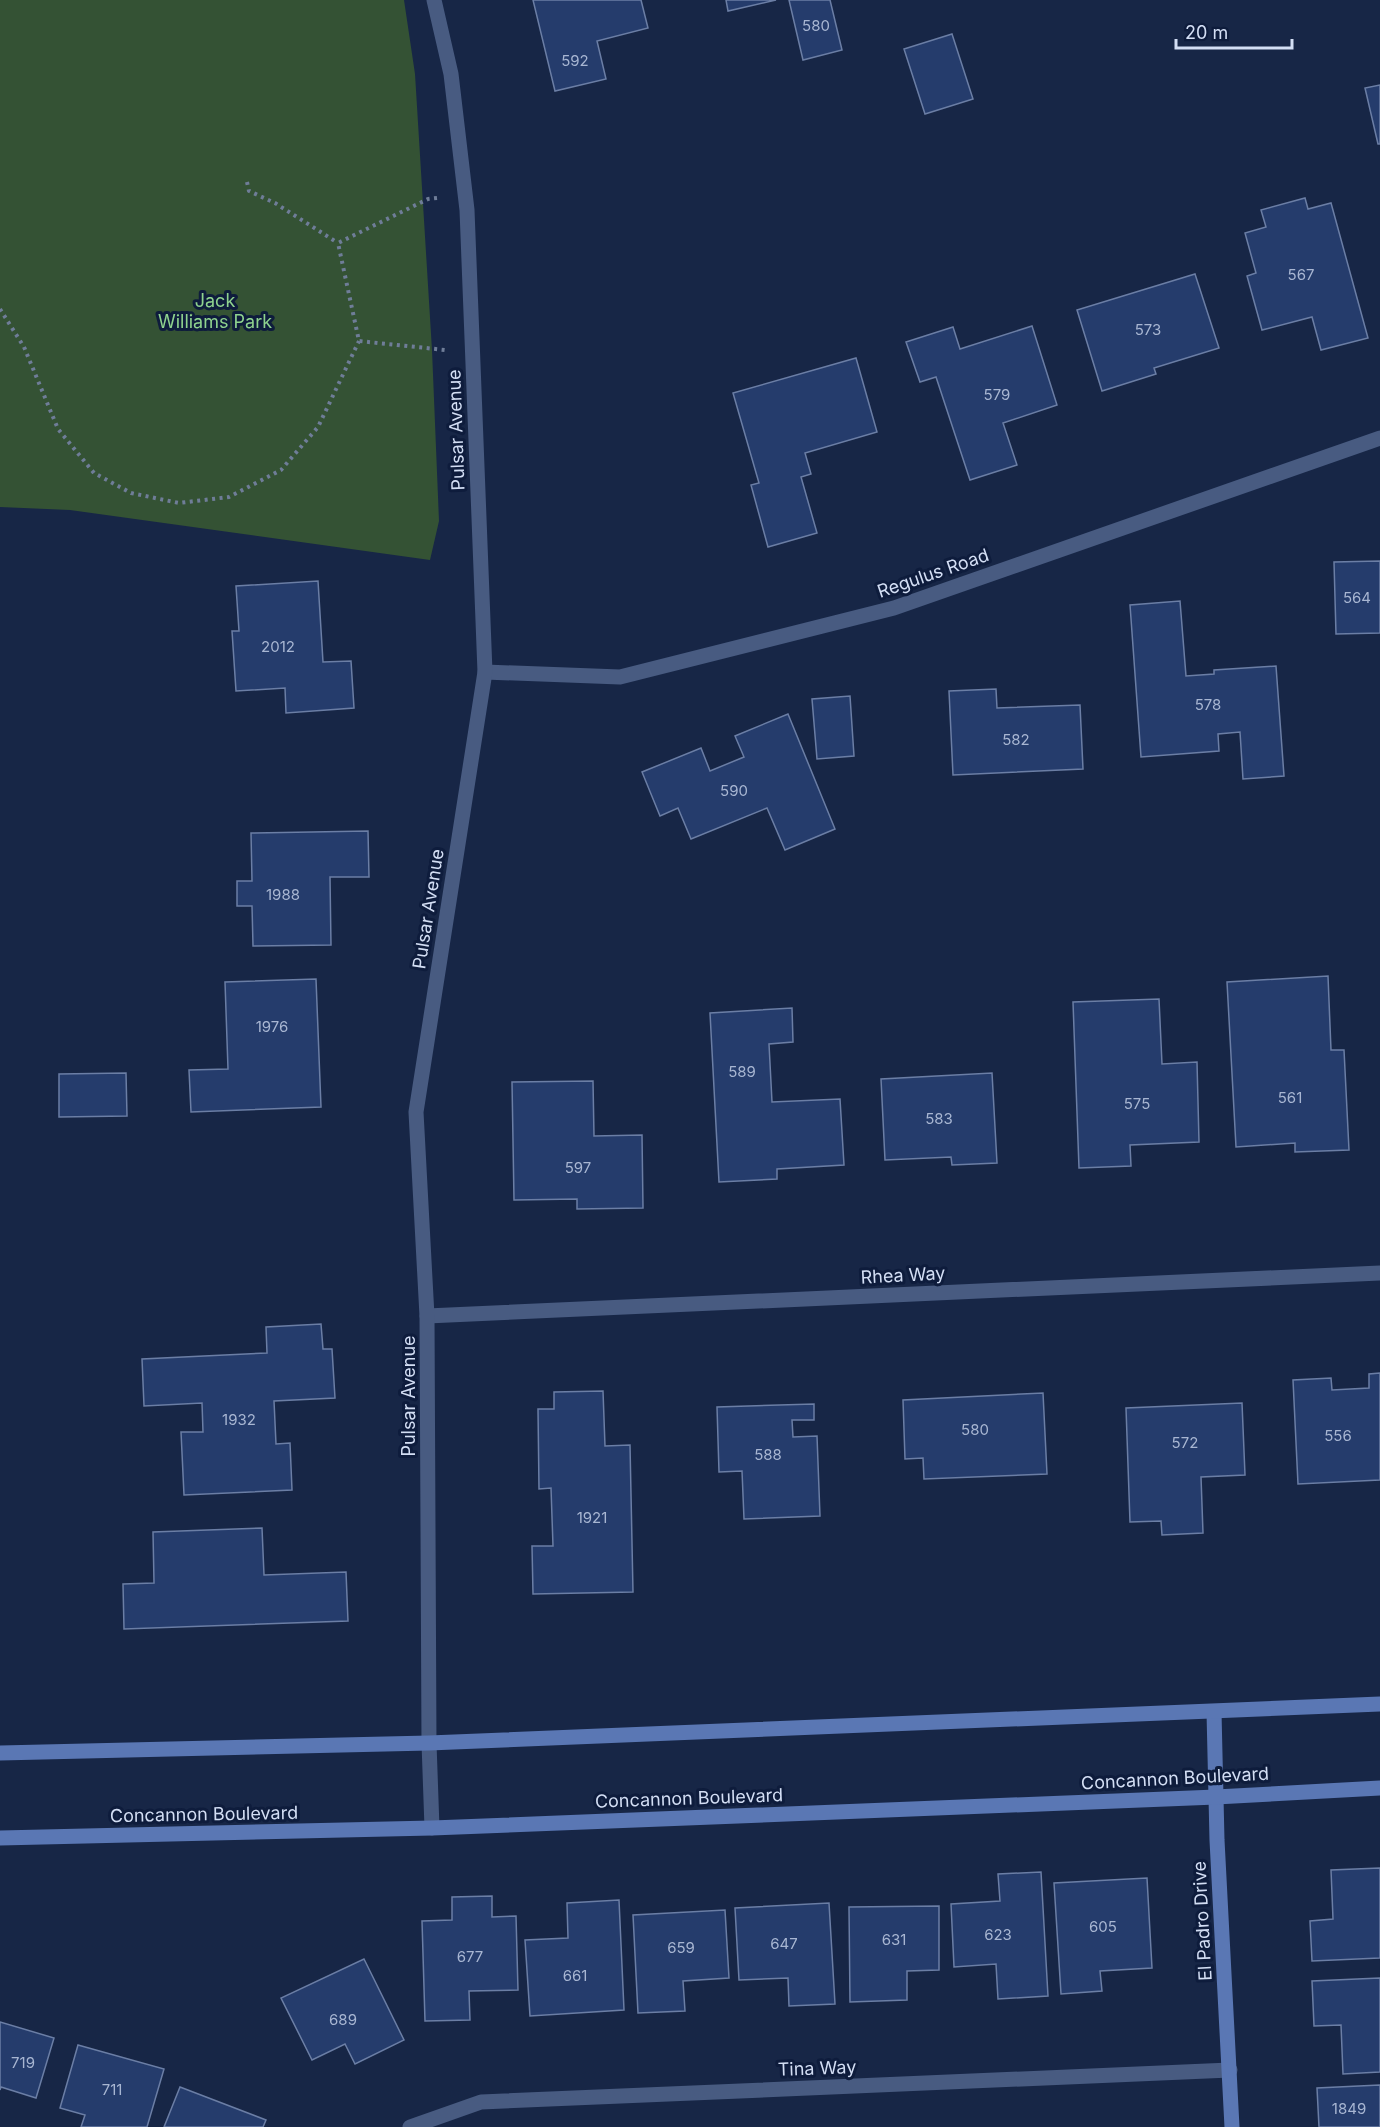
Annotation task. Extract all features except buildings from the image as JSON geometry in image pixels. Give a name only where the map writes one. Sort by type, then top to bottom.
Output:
[{"type":"main road","points":[[0,1753],[429,1743],[1380,1704]]},
{"type":"main road","name":"El Padro Drive","points":[[1214,1712],[1216,1840],[1232,2127]]},
{"type":"main road","name":"Concannon Boulevard","points":[[0,1838],[432,1828],[1216,1797],[1380,1788]]},
{"type":"street","name":"Pulsar Avenue","points":[[432,1828],[429,1743],[427,1316],[416,1112],[485,672],[467,210],[451,74],[434,0]]},
{"type":"street","name":"Regulus Road","points":[[485,672],[620,676],[894,608],[1380,438]]},
{"type":"street","name":"Rhea Way","points":[[427,1316],[1380,1273]]},
{"type":"street","name":"Tina Way","points":[[410,2127],[481,2102],[1230,2070]]},
{"type":"path","points":[[0,309],[24,347],[58,429],[94,473],[131,493],[179,503],[229,496],[281,470],[318,427],[359,341],[338,243],[275,203],[249,191],[247,182]]},
{"type":"path","points":[[338,243],[428,199]]},
{"type":"path","points":[[359,341],[437,350]]},
{"type":"green space","name":"Jack Williams Park","points":[[0,0],[404,0],[415,74],[432,350],[439,521],[430,560],[70,510],[0,507]]}]
